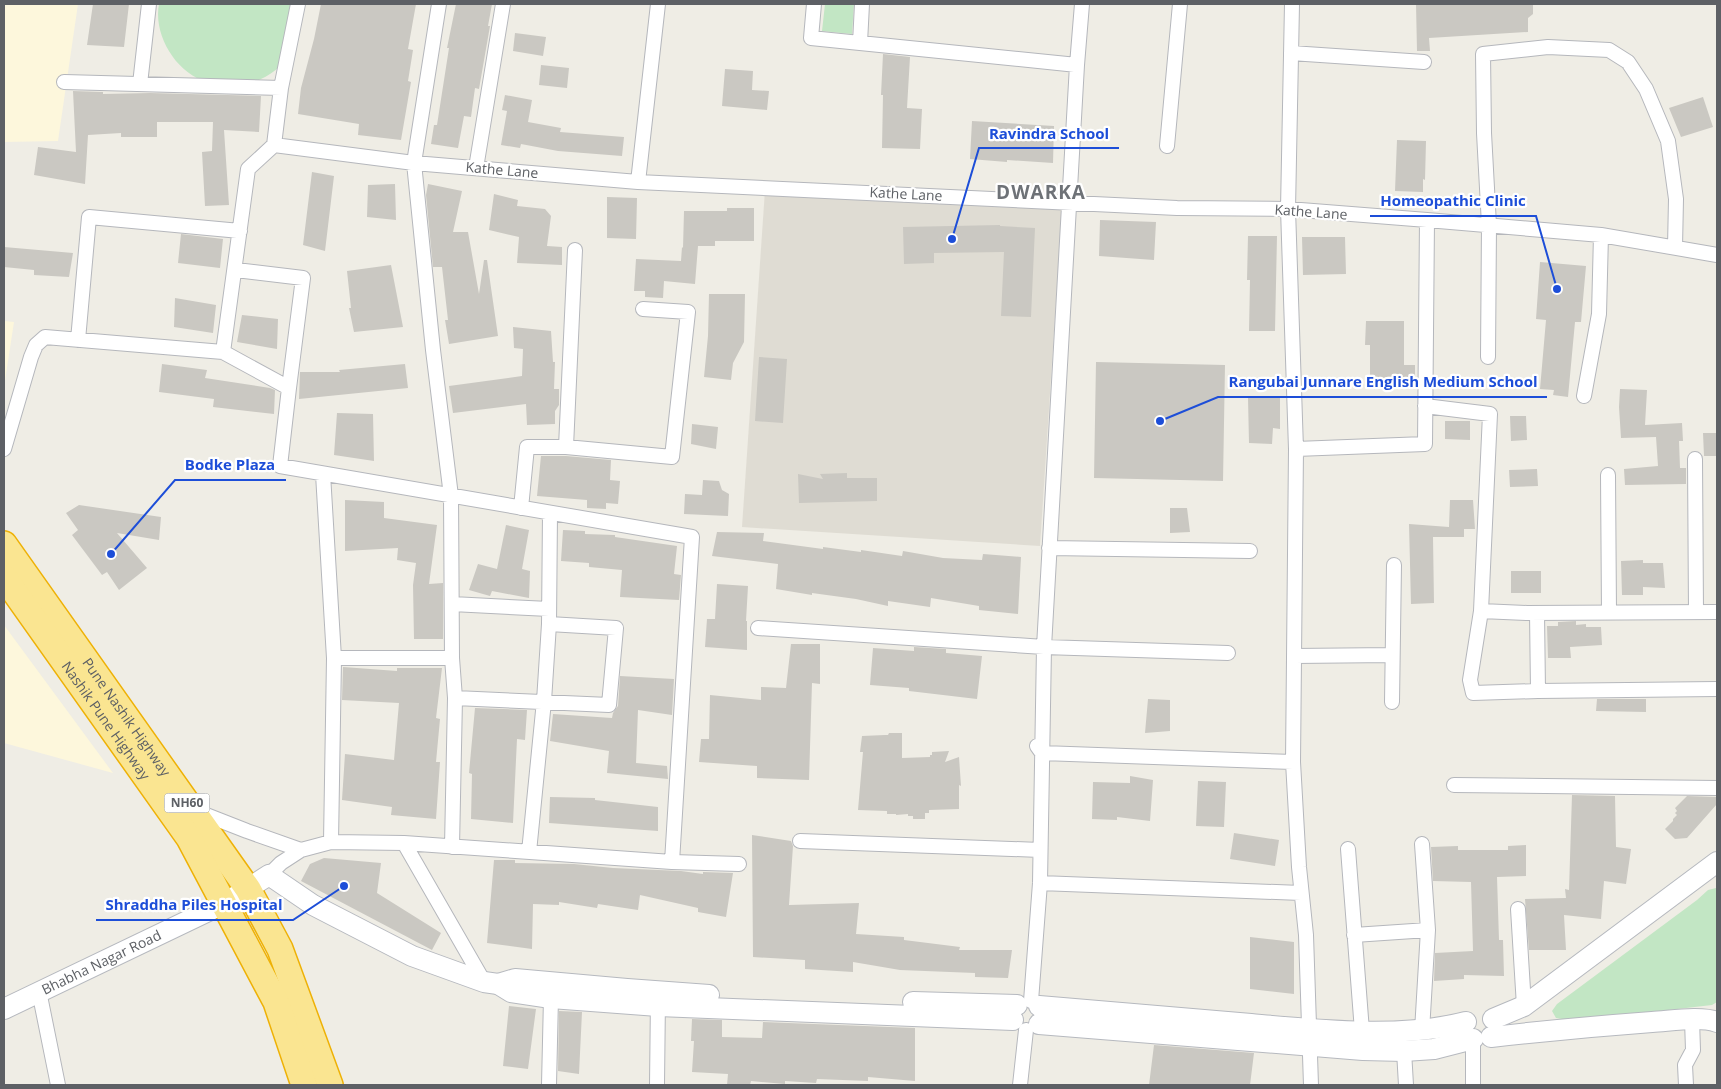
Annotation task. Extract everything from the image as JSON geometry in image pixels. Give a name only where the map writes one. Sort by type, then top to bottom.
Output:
[{"type":"highway","name":"Pune Nashik Highway","points":[[4,544],[248,889],[280,949],[330,1085]]},
{"type":"highway","name":"Nashik Pune Highway","points":[[4,577],[190,838],[276,1002],[304,1085]]},
{"type":"street","points":[[140,84],[149,4]]},
{"type":"street","points":[[223,352],[236,270],[248,168],[274,145],[282,88],[298,4]]},
{"type":"street","points":[[439,4],[414,163],[433,350],[451,496],[452,658],[455,698],[452,846]]},
{"type":"street","points":[[476,168],[503,4]]},
{"type":"street","points":[[638,182],[658,4]]},
{"type":"street","points":[[814,4],[811,38],[1077,65]]},
{"type":"street","points":[[860,43],[862,4]]},
{"type":"street","points":[[1020,1085],[1040,883],[1040,750],[1044,647],[1082,4]]},
{"type":"street","points":[[1168,146],[1180,4]]},
{"type":"street","points":[[1292,4],[1288,210],[1296,449],[1293,762],[1298,867],[1306,935],[1311,1085]]},
{"type":"street","points":[[1488,357],[1488,225],[1484,134],[1484,54],[1548,47],[1609,50],[1628,62],[1646,89],[1668,142],[1676,199],[1675,247]]},
{"type":"street","points":[[1291,53],[1424,62]]},
{"type":"street","points":[[64,82],[282,88]]},
{"type":"street","name":"Kathe Lane","points":[[274,145],[414,163],[638,182],[1178,208],[1288,210],[1426,220],[1601,235],[1717,255]]},
{"type":"street","points":[[78,340],[89,217],[240,232]]},
{"type":"street","points":[[1296,449],[1425,444],[1426,220]]},
{"type":"street","points":[[1584,396],[1599,314],[1601,235]]},
{"type":"street","points":[[566,448],[575,250]]},
{"type":"street","points":[[236,270],[303,278],[280,466],[692,537],[672,862]]},
{"type":"street","points":[[521,508],[528,447],[566,448],[672,457],[688,312],[643,309]]},
{"type":"street","points":[[4,449],[31,357],[36,344],[45,337],[223,352],[289,388]]},
{"type":"street","points":[[1425,406],[1490,414],[1482,611],[1470,680],[1473,693],[1717,689]]},
{"type":"street","points":[[1695,459],[1696,612]]},
{"type":"street","points":[[323,474],[334,658],[330,842]]},
{"type":"street","points":[[1608,475],[1609,612]]},
{"type":"street","points":[[529,852],[544,701],[549,624],[550,512]]},
{"type":"street","points":[[1050,548],[1250,551]]},
{"type":"street","points":[[1392,702],[1394,565]]},
{"type":"street","points":[[452,604],[549,608]]},
{"type":"street","points":[[1482,611],[1537,613],[1717,612]]},
{"type":"street","points":[[1537,613],[1538,691]]},
{"type":"street","points":[[455,698],[544,701],[609,706],[616,628],[549,624]]},
{"type":"street","points":[[758,628],[1044,647],[1228,653]]},
{"type":"street","points":[[1294,656],[1392,655]]},
{"type":"street","points":[[334,658],[452,658]]},
{"type":"street","points":[[1040,750],[1293,762]]},
{"type":"street","points":[[1454,785],[1717,788]]},
{"type":"street","points":[[191,809],[301,850]]},
{"type":"street","points":[[800,841],[1040,850]]},
{"type":"street","points":[[739,864],[672,862],[404,843],[330,842],[301,850],[269,875],[314,905],[412,956],[491,983],[511,992],[551,998],[658,999],[1027,1014],[1309,1038],[1404,1051],[1434,1049],[1481,1029],[1524,1006],[1717,862]]},
{"type":"street","points":[[404,843],[491,983]]},
{"type":"street","points":[[1422,844],[1428,930],[1422,1031]]},
{"type":"street","points":[[1348,849],[1362,1031]]},
{"type":"street","name":"Bhabha Nagar Road","points":[[4,1009],[225,903],[269,875]]},
{"type":"street","points":[[1040,883],[1301,893]]},
{"type":"street","points":[[1518,909],[1524,1006]]},
{"type":"street","points":[[1354,935],[1428,930]]},
{"type":"street","points":[[491,983],[515,978],[658,999]]},
{"type":"street","points":[[40,992],[58,1085]]},
{"type":"street","points":[[550,1085],[551,998]]},
{"type":"street","points":[[657,1085],[658,999]]},
{"type":"street","points":[[1309,1038],[1362,1031],[1596,1026],[1710,1019],[1717,1022]]},
{"type":"street","points":[[1686,1085],[1685,1065],[1693,1050],[1692,1020]]},
{"type":"street","points":[[1473,1085],[1481,1029]]},
{"type":"street","points":[[1404,1051],[1406,1085]]},
{"type":"shaded area","points":[[4,4],[78,4],[58,141],[4,142]]},
{"type":"shaded area","points":[[765,190],[1062,209],[1040,546],[742,527]]},
{"type":"shaded area","points":[[4,321],[14,322],[4,387]]},
{"type":"shaded area","points":[[4,625],[113,773],[4,743]]},
{"type":"green space","points":[[159,4],[303,4],[303,16],[301,28],[292,51],[276,70],[253,82],[213,83],[196,77],[186,70],[169,51],[163,40],[160,28]]},
{"type":"green space","points":[[825,4],[854,4],[852,34],[822,31]]},
{"type":"green space","points":[[1717,888],[1717,1002],[1712,1005],[1573,1021],[1556,1018],[1552,1011],[1557,1004],[1708,890]]},
{"type":"building","points":[[93,4],[129,4],[124,47],[87,45]]},
{"type":"building","points":[[321,4],[416,4],[408,49],[413,50],[408,81],[411,82],[401,140],[358,135],[359,124],[298,114],[301,88]]},
{"type":"building","points":[[456,4],[492,4],[479,89],[475,88],[471,117],[464,116],[458,148],[431,144],[434,125],[437,125],[449,48],[447,48]]},
{"type":"building","points":[[1416,4],[1533,4],[1533,14],[1528,18],[1528,32],[1429,38],[1430,51],[1417,51]]},
{"type":"building","points":[[515,33],[546,37],[543,56],[513,51]]},
{"type":"building","points":[[883,54],[910,57],[907,108],[922,109],[920,149],[882,148],[883,95],[881,95]]},
{"type":"building","points":[[541,65],[569,68],[567,88],[539,85]]},
{"type":"building","points":[[725,69],[753,71],[752,90],[769,91],[767,110],[722,106]]},
{"type":"building","points":[[73,91],[103,92],[103,94],[150,93],[261,96],[259,132],[224,130],[229,205],[205,206],[202,152],[212,151],[213,122],[157,122],[157,137],[121,137],[121,133],[88,135],[85,184],[34,175],[38,147],[76,152]]},
{"type":"building","points":[[505,95],[532,100],[528,122],[561,128],[560,132],[624,137],[622,156],[558,151],[521,144],[520,148],[501,145],[507,111],[502,110]]},
{"type":"building","points":[[1703,97],[1713,127],[1681,137],[1669,108]]},
{"type":"building","points":[[972,121],[1054,126],[1053,163],[970,159]]},
{"type":"building","points":[[1397,140],[1426,141],[1423,192],[1395,191]]},
{"type":"building","points":[[312,172],[334,176],[325,251],[303,245]]},
{"type":"building","points":[[395,184],[396,220],[367,217],[368,185]]},
{"type":"building","points":[[428,184],[462,191],[453,232],[468,232],[479,294],[484,260],[487,260],[498,336],[449,344],[445,320],[448,320],[442,267],[433,267],[426,195]]},
{"type":"building","points":[[494,194],[518,200],[517,206],[545,209],[551,216],[547,246],[562,247],[562,265],[517,263],[519,237],[489,230]]},
{"type":"building","points":[[607,197],[637,198],[636,239],[607,238]]},
{"type":"building","points":[[727,208],[754,208],[754,241],[715,241],[715,246],[698,246],[695,284],[664,281],[663,298],[645,297],[645,291],[634,291],[636,259],[681,261],[684,211],[727,211]]},
{"type":"building","points":[[1100,220],[1156,222],[1154,260],[1099,256]]},
{"type":"building","points":[[1000,225],[1035,228],[1031,317],[1001,316],[1004,252],[934,253],[934,263],[904,264],[903,227]]},
{"type":"building","points":[[181,234],[223,239],[220,268],[178,263]]},
{"type":"building","points":[[1248,236],[1277,236],[1275,331],[1249,331],[1250,280],[1247,280]]},
{"type":"building","points":[[1302,237],[1345,237],[1346,274],[1303,275]]},
{"type":"building","points":[[4,247],[73,253],[69,277],[34,275],[34,270],[4,267]]},
{"type":"building","points":[[1540,262],[1586,266],[1581,322],[1575,322],[1568,397],[1553,395],[1554,390],[1540,389],[1546,320],[1536,319]]},
{"type":"building","points":[[391,265],[403,327],[354,332],[349,308],[351,308],[347,271]]},
{"type":"building","points":[[709,294],[745,294],[744,342],[733,363],[731,380],[704,377],[708,336]]},
{"type":"building","points":[[175,298],[216,305],[213,333],[174,327]]},
{"type":"building","points":[[242,315],[278,319],[277,349],[237,342]]},
{"type":"building","points":[[1366,321],[1404,321],[1404,365],[1415,365],[1415,382],[1370,382],[1370,345],[1365,345]]},
{"type":"building","points":[[513,327],[551,331],[553,362],[555,362],[554,389],[559,389],[559,405],[555,411],[555,424],[527,425],[526,404],[453,413],[449,386],[522,376],[523,349],[514,348]]},
{"type":"building","points":[[759,357],[787,359],[783,423],[755,421]]},
{"type":"building","points":[[1096,362],[1225,365],[1223,481],[1094,478]]},
{"type":"building","points":[[162,364],[207,370],[205,378],[275,390],[274,414],[213,407],[214,399],[159,392]]},
{"type":"building","points":[[405,364],[408,388],[299,399],[300,372],[340,372],[339,370]]},
{"type":"building","points":[[1620,389],[1647,390],[1645,425],[1682,423],[1683,441],[1679,441],[1680,468],[1686,468],[1686,484],[1625,485],[1624,469],[1658,466],[1656,437],[1621,438]]},
{"type":"building","points":[[1248,398],[1280,398],[1280,429],[1273,428],[1272,444],[1249,443]]},
{"type":"building","points":[[337,413],[373,414],[374,461],[334,455]]},
{"type":"building","points":[[1510,416],[1526,416],[1527,440],[1511,441]]},
{"type":"building","points":[[1445,421],[1470,421],[1470,440],[1445,439]]},
{"type":"building","points":[[692,424],[718,427],[716,449],[691,444]]},
{"type":"building","points":[[1703,433],[1717,433],[1717,456],[1704,456]]},
{"type":"building","points":[[541,456],[611,460],[610,480],[620,481],[618,504],[606,503],[606,509],[587,508],[587,500],[537,496]]},
{"type":"building","points":[[1537,469],[1538,486],[1510,487],[1509,470]]},
{"type":"building","points":[[847,473],[847,478],[877,478],[877,501],[799,503],[798,474],[823,479],[820,474]]},
{"type":"building","points":[[703,480],[719,481],[722,490],[729,494],[728,516],[684,514],[685,494],[702,495]]},
{"type":"building","points":[[345,500],[384,502],[384,518],[437,525],[429,584],[443,583],[443,639],[414,639],[413,585],[416,563],[397,560],[398,548],[345,551]]},
{"type":"building","points":[[1450,500],[1473,500],[1475,529],[1464,529],[1464,537],[1433,537],[1434,603],[1411,604],[1409,524],[1449,527]]},
{"type":"building","points":[[79,505],[161,517],[159,540],[117,533],[147,568],[119,590],[107,572],[102,575],[72,535],[78,530],[66,513]]},
{"type":"building","points":[[1170,508],[1187,508],[1190,532],[1170,533]]},
{"type":"building","points":[[506,525],[529,530],[522,569],[530,571],[529,598],[492,591],[490,596],[469,590],[478,564],[497,569]]},
{"type":"building","points":[[563,530],[585,531],[585,534],[615,535],[615,537],[677,546],[674,574],[681,575],[679,600],[620,597],[622,570],[589,567],[589,563],[561,561]]},
{"type":"building","points":[[717,532],[764,533],[763,541],[823,549],[823,547],[861,552],[861,550],[902,556],[903,551],[943,558],[982,560],[983,554],[1021,557],[1018,614],[979,610],[979,606],[931,598],[930,607],[888,601],[888,606],[856,599],[776,589],[778,564],[712,556]]},
{"type":"building","points":[[1643,560],[1643,563],[1663,563],[1665,588],[1643,587],[1643,595],[1622,595],[1621,561]]},
{"type":"building","points":[[1511,571],[1541,571],[1541,593],[1511,593]]},
{"type":"building","points":[[717,584],[748,586],[747,650],[705,647],[707,619],[715,619]]},
{"type":"building","points":[[1576,621],[1576,625],[1586,624],[1586,627],[1601,627],[1602,645],[1570,647],[1571,658],[1548,658],[1547,626],[1558,626],[1558,622]]},
{"type":"building","points":[[791,644],[820,644],[820,684],[812,683],[809,780],[757,778],[757,766],[699,762],[701,739],[709,739],[710,695],[761,700],[761,687],[786,688]]},
{"type":"building","points":[[914,647],[946,649],[946,653],[982,656],[977,699],[909,691],[909,688],[870,685],[873,648],[914,651]]},
{"type":"building","points":[[343,667],[397,671],[397,668],[442,668],[436,718],[440,719],[436,762],[440,762],[436,819],[391,815],[392,807],[342,800],[345,754],[394,760],[399,703],[342,700]]},
{"type":"building","points":[[620,676],[674,679],[672,715],[638,710],[636,763],[667,766],[668,779],[607,773],[609,751],[550,741],[553,714],[612,718],[618,706]]},
{"type":"building","points":[[1148,699],[1170,700],[1170,731],[1145,733]]},
{"type":"building","points":[[1597,699],[1646,699],[1646,712],[1596,711]]},
{"type":"building","points":[[475,708],[527,710],[525,740],[517,739],[513,823],[471,819],[472,774],[469,773]]},
{"type":"building","points":[[889,733],[902,733],[902,758],[930,757],[932,752],[949,751],[945,762],[959,757],[961,786],[959,785],[959,809],[929,810],[929,813],[925,813],[925,819],[913,819],[913,816],[908,816],[908,814],[887,814],[887,811],[858,810],[863,752],[860,752],[862,736],[888,735]]},
{"type":"building","points":[[1130,776],[1153,780],[1150,821],[1117,817],[1117,820],[1092,819],[1093,782],[1130,783]]},
{"type":"building","points":[[1198,781],[1226,782],[1224,827],[1196,826]]},
{"type":"building","points":[[1572,795],[1615,796],[1616,847],[1631,849],[1626,884],[1604,881],[1601,919],[1564,915],[1566,950],[1529,950],[1525,899],[1566,898],[1565,889],[1569,890]]},
{"type":"building","points":[[1687,796],[1717,797],[1717,804],[1687,838],[1675,839],[1665,829],[1677,815],[1675,808]]},
{"type":"building","points":[[550,797],[595,798],[595,800],[658,807],[658,831],[549,823]]},
{"type":"building","points":[[1234,833],[1279,840],[1275,866],[1230,859]]},
{"type":"building","points":[[752,835],[791,841],[793,846],[789,905],[859,903],[856,934],[904,937],[904,940],[960,947],[959,950],[1012,950],[1008,978],[975,977],[975,973],[900,970],[853,962],[853,972],[805,969],[805,960],[753,957]]},
{"type":"building","points":[[1526,845],[1526,876],[1497,877],[1499,940],[1503,940],[1504,976],[1464,975],[1464,979],[1434,981],[1435,953],[1473,951],[1471,882],[1433,881],[1431,847],[1458,846],[1458,850],[1508,850],[1508,846]]},
{"type":"building","points":[[324,858],[381,863],[377,893],[441,933],[432,950],[301,881],[310,864]]},
{"type":"building","points":[[494,860],[515,860],[515,863],[574,864],[703,874],[703,872],[733,873],[726,917],[698,912],[698,908],[640,895],[638,910],[598,904],[597,908],[559,902],[559,905],[533,904],[532,949],[487,943]]},
{"type":"building","points":[[1250,937],[1294,942],[1294,994],[1250,989]]},
{"type":"building","points":[[509,1006],[536,1009],[528,1069],[503,1066]]},
{"type":"building","points":[[559,1011],[582,1012],[579,1074],[558,1071]]},
{"type":"building","points":[[692,1019],[722,1020],[722,1037],[762,1038],[763,1022],[915,1028],[915,1081],[868,1077],[868,1081],[817,1079],[816,1083],[785,1081],[785,1084],[751,1081],[750,1085],[727,1085],[728,1074],[692,1072],[694,1041],[691,1041]]},
{"type":"building","points":[[1154,1045],[1254,1053],[1250,1085],[1149,1085]]},
{"type":"place","name":"Ravindra School","points":[[952,239]]},
{"type":"place","name":"Homeopathic Clinic","points":[[1557,289]]},
{"type":"place","name":"Rangubai Junnare English Medium School","points":[[1160,421]]},
{"type":"place","name":"Bodke Plaza","points":[[111,554]]},
{"type":"place","name":"Shraddha Piles Hospital","points":[[344,886]]},
{"type":"district","name":"DWARKA","points":[[1041,192]]}]
